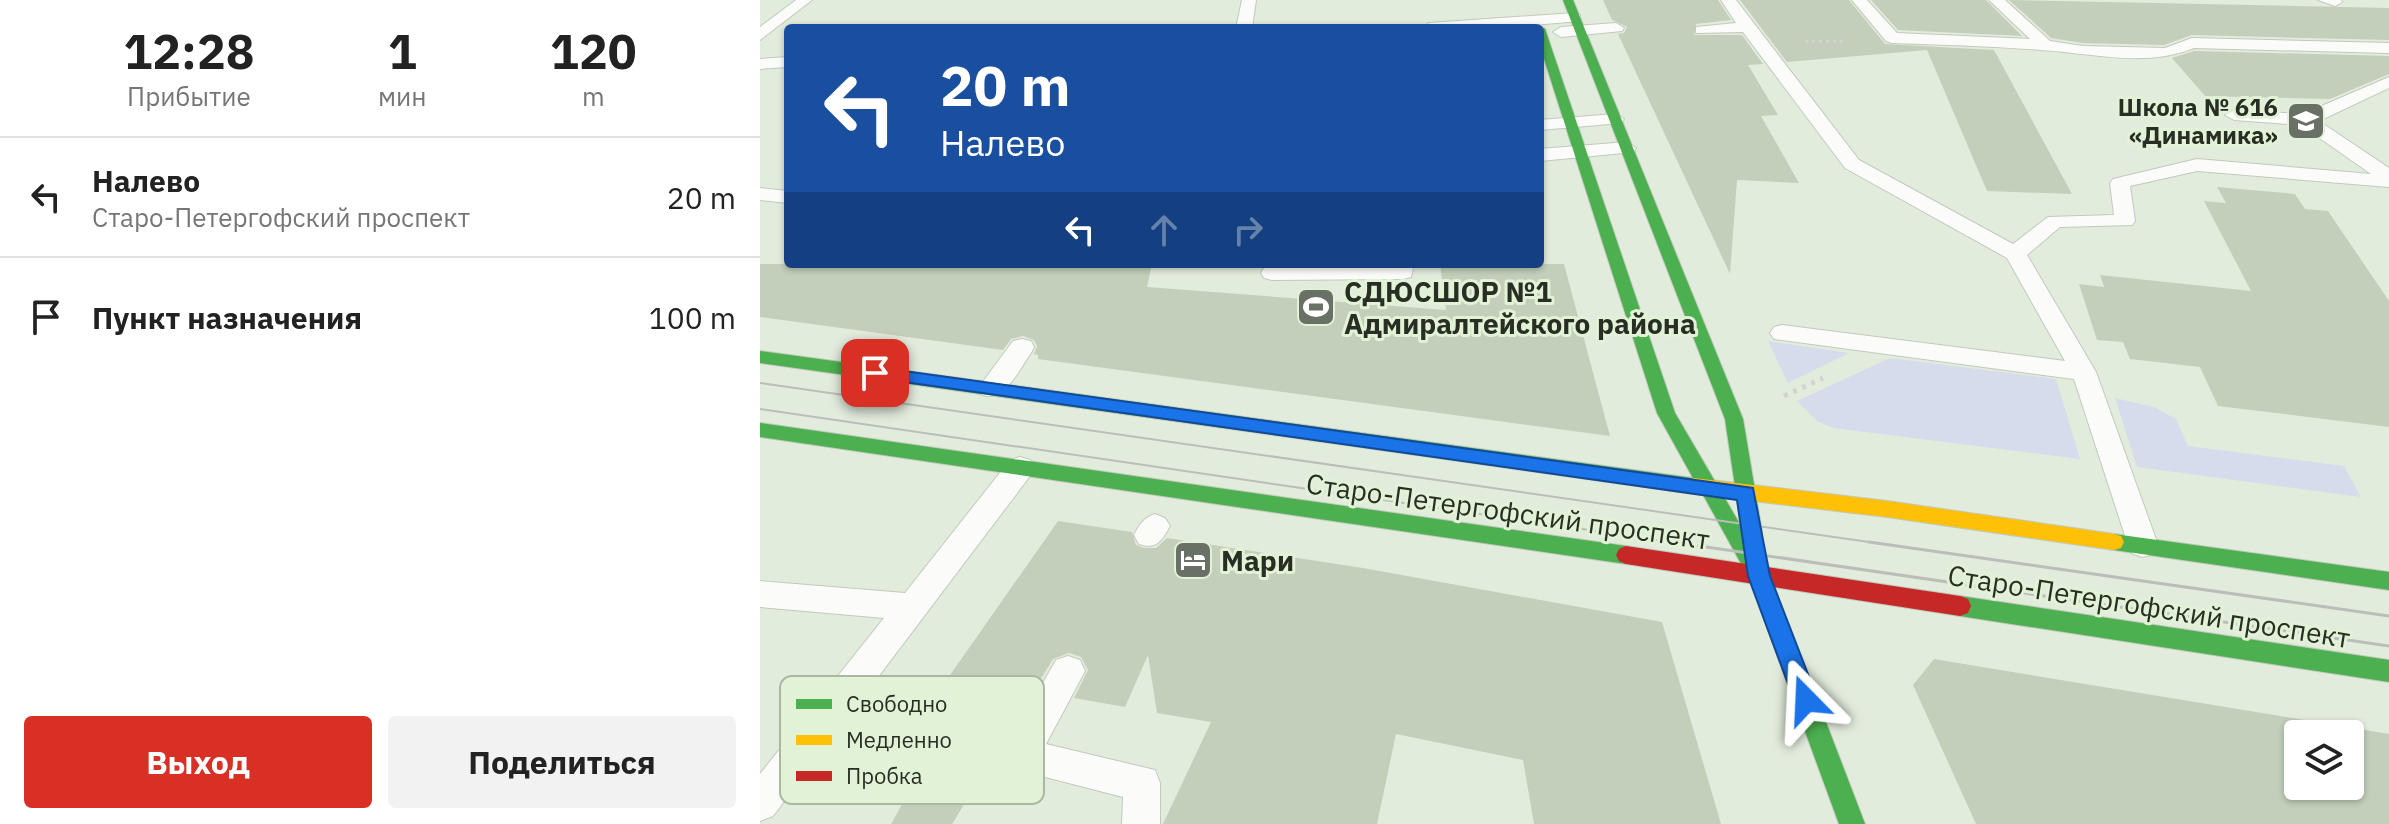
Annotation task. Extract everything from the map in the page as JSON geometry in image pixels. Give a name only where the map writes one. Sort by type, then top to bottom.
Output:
[{"type":"main road","points":[[1530,0],[1539,24]]},
{"type":"main road","points":[[1568,0],[1734,419],[1759,576]]},
{"type":"main road","points":[[1544,41],[1666,413],[1759,576],[1852,824]]},
{"type":"main road","name":"Старо-Петергофский проспект","points":[[760,357],[1746,493],[1887,509],[2389,581]]},
{"type":"main road","name":"Старо-Петергофский проспект","points":[[760,430],[2389,671]]},
{"type":"lane","points":[[760,35],[805,0]]},
{"type":"lane","points":[[1245,24],[1249,0]]},
{"type":"lane","points":[[1728,0],[1852,164],[2015,254],[2084,372],[2143,545]]},
{"type":"lane","points":[[1859,0],[1892,38],[2045,45],[2083,51],[2167,53],[2192,43],[2389,48]]},
{"type":"lane","points":[[1996,0],[2045,45]]},
{"type":"lane","points":[[1544,28],[1578,24],[1616,28]]},
{"type":"lane","points":[[1702,30],[1753,36]]},
{"type":"lane","points":[[760,64],[784,62]]},
{"type":"lane","points":[[2234,115],[2306,120],[2389,82]]},
{"type":"lane","points":[[1544,125],[1615,119]]},
{"type":"lane","points":[[2306,120],[2389,179]]},
{"type":"lane","points":[[1544,155],[1627,148]]},
{"type":"lane","points":[[2015,254],[2055,221],[2125,221],[2120,183],[2197,165],[2389,179]]},
{"type":"lane","points":[[760,194],[784,197]]},
{"type":"lane","points":[[1272,273],[1403,272],[1403,268]]},
{"type":"lane","points":[[1782,333],[2084,372]]},
{"type":"lane","points":[[991,389],[1022,347]]},
{"type":"lane","points":[[858,676],[1020,468]]},
{"type":"lane","points":[[760,594],[912,607]]},
{"type":"lane","points":[[1044,712],[1068,671]]},
{"type":"lane","points":[[1044,761],[1142,783],[1141,824]]},
{"type":"lane","points":[[760,803],[780,777]]},
{"type":"path","points":[[1753,36],[1892,38]]},
{"type":"shaded area","points":[[1768,341],[1849,353],[1788,383]]},
{"type":"shaded area","points":[[1890,358],[2056,379],[2080,459],[1833,428],[1817,421],[1797,401]]},
{"type":"shaded area","points":[[2115,398],[2154,407],[2176,419],[2188,446],[2344,466],[2361,497],[2137,467]]},
{"type":"building","points":[[1603,0],[1718,0],[1731,20],[1696,24],[1694,35],[1742,35],[1763,64],[1748,65],[1778,115],[1761,116],[1799,183],[1737,180],[1730,274],[1618,34],[1624,33],[1627,27],[1612,20]]},
{"type":"building","points":[[1740,0],[1849,0],[1885,44],[1994,50],[2072,194],[1987,191],[1927,50],[1787,62]]},
{"type":"building","points":[[1871,0],[1986,0],[2022,36],[1898,30]]},
{"type":"building","points":[[2009,0],[2389,8],[2389,40],[2192,35],[2164,45],[2083,43],[2051,38]]},
{"type":"building","points":[[2194,51],[2389,56],[2389,74],[2330,99],[2205,96],[2172,58]]},
{"type":"building","points":[[2217,187],[2295,194],[2305,209],[2328,211],[2389,301],[2389,427],[2218,406],[2200,367],[2130,359],[2123,342],[2097,340],[2079,284],[2104,287],[2100,275],[2251,291],[2204,201],[2226,203]]},
{"type":"building","name":"СДЮСШОР №1 Адмиралтейского района","points":[[760,264],[784,264],[784,268],[1151,268],[1147,287],[1446,310],[1441,268],[1544,268],[1544,264],[1564,264],[1610,436],[1038,359],[1038,355],[1034,354],[1037,346],[1034,340],[1023,336],[1011,339],[1003,350],[760,317]]},
{"type":"building","points":[[1058,521],[1132,532],[1136,545],[1144,548],[1156,548],[1167,538],[1363,568],[1662,622],[1721,824],[1534,824],[1523,760],[1396,734],[1377,824],[1163,824],[1211,722],[1157,713],[1148,655],[1125,707],[1074,698],[1088,670],[1081,657],[1069,653],[1053,659],[1043,676],[949,676]]},
{"type":"building","points":[[1934,659],[2304,720],[2284,720],[2284,800],[2364,800],[2364,730],[2389,734],[2389,824],[1976,824],[1913,685]]},
{"type":"building","points":[[902,804],[964,804],[952,824],[891,824]]},
{"type":"tram line","points":[[760,383],[1876,543]]},
{"type":"tram line","points":[[760,409],[1685,544]]},
{"type":"tram line","points":[[1672,542],[2389,646]]},
{"type":"tram line","points":[[1869,542],[1876,543]]},
{"type":"tram line","points":[[1876,543],[2389,616]]},
{"type":"tram line","points":[[1876,543],[1883,544]]},
{"type":"traffic: fast","points":[[1568,0],[1734,419],[1752,532]]},
{"type":"traffic: fast","points":[[1544,41],[1666,413],[1759,576],[1852,824]]},
{"type":"traffic: fast","points":[[760,357],[1694,486]]},
{"type":"traffic: fast","points":[[760,430],[1626,555]]},
{"type":"traffic: fast","points":[[2114,542],[2389,581]]},
{"type":"traffic: fast","points":[[1960,606],[2389,671]]},
{"type":"traffic: slow","points":[[1694,486],[1887,509],[2114,542]]},
{"type":"traffic: jam","points":[[1626,555],[1960,606]]},
{"type":"place","name":"Школа № 616 «Динамика»","points":[[2306,121]]},
{"type":"place","name":"СДЮСШОР №1 Адмиралтейского района","points":[[1316,307]]},
{"type":"place","name":"Мари","points":[[1193,560]]},
{"type":"route","points":[[875,373],[1746,493],[1759,576],[1806,700]]}]
